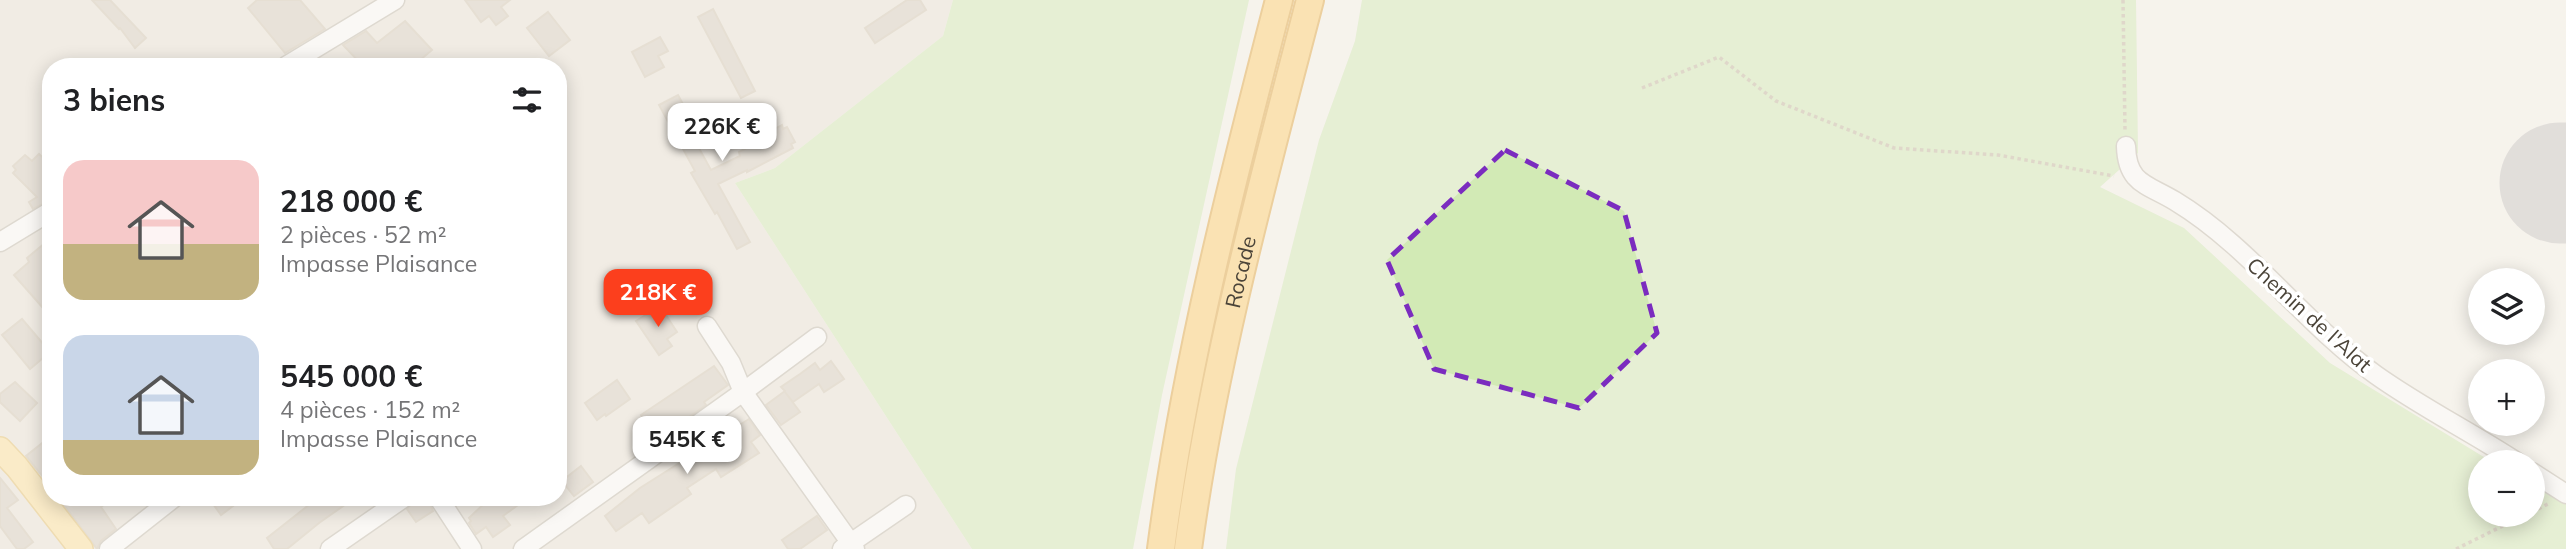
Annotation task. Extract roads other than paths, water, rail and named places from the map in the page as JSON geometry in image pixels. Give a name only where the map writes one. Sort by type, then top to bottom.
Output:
[{"type":"highway","points":[[1161,549],[1188,382],[1222,227],[1279,0]]},
{"type":"highway","name":"Rocade","points":[[1188,549],[1224,351],[1310,0]]},
{"type":"highway","points":[[1294,63],[1321,0]]},
{"type":"main road","points":[[0,449],[42,499]]},
{"type":"main road","points":[[47,506],[81,549]]},
{"type":"street","points":[[299,58],[395,0]]},
{"type":"street","name":"Chemin de l'Alat","points":[[2126,146],[2129,168],[2137,180],[2198,216],[2338,345],[2377,376],[2497,450]]},
{"type":"street","points":[[0,242],[42,216]]},
{"type":"street","points":[[707,326],[731,363],[743,392],[849,547],[906,505]]},
{"type":"street","points":[[523,549],[817,337]]},
{"type":"street","points":[[2545,480],[2566,494]]},
{"type":"street","points":[[108,549],[163,506]]},
{"type":"street","points":[[330,549],[392,506]]},
{"type":"street","points":[[444,506],[472,549]]}]
